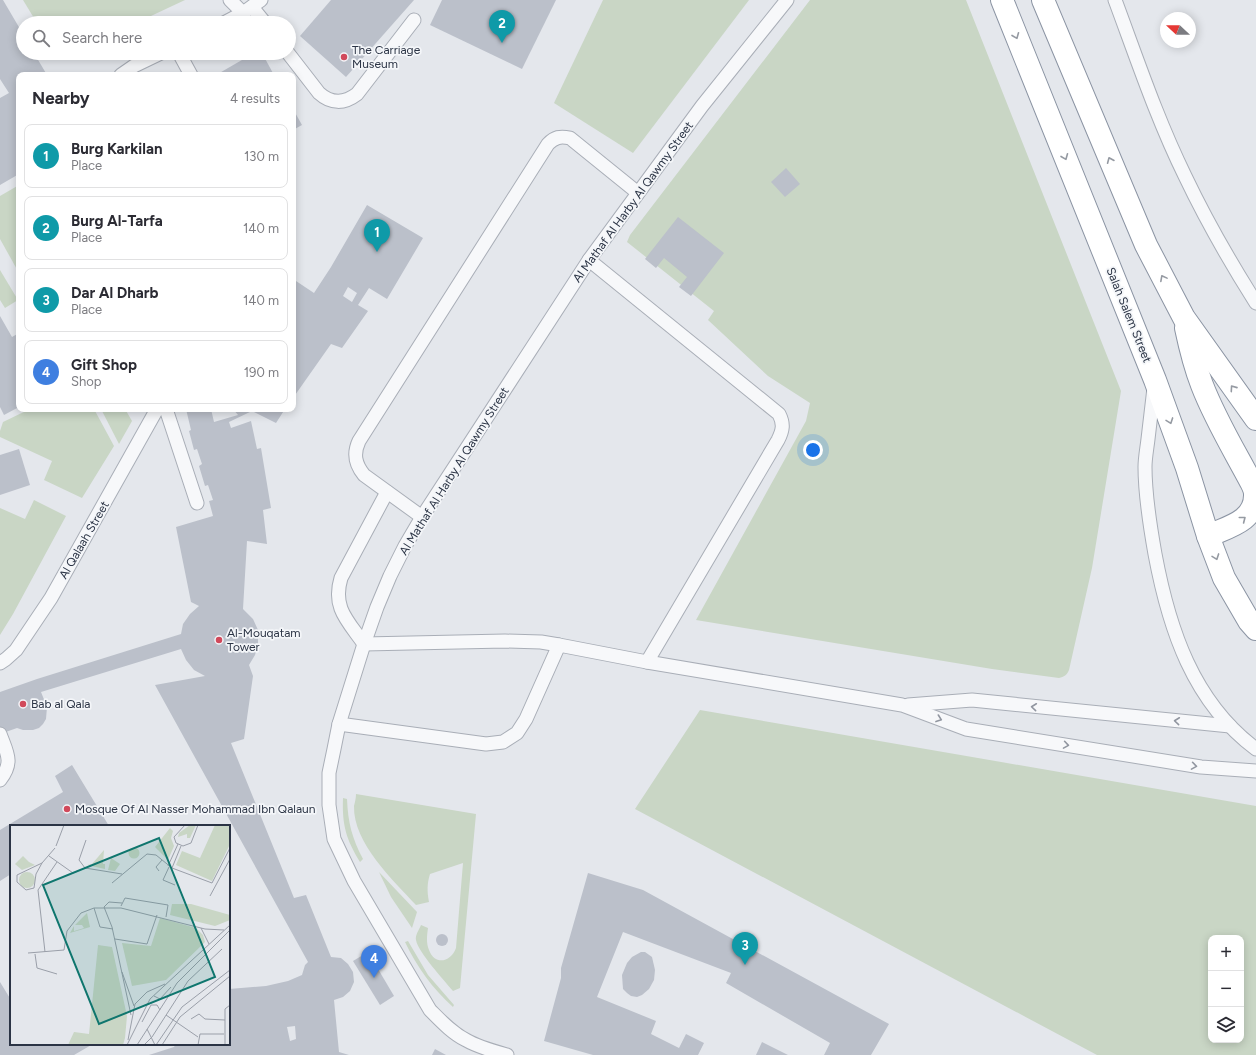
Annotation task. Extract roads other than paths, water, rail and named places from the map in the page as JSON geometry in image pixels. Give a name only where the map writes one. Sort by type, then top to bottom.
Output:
[{"type":"highway","name":"Salah Salem Street","points":[[1002,0],[1155,380],[1187,468],[1208,536],[1224,578],[1249,621],[1256,629]]},
{"type":"highway","points":[[1043,0],[1146,245],[1184,318],[1256,419]]},
{"type":"highway","points":[[1184,318],[1191,351],[1202,384],[1215,415],[1251,482],[1255,493],[1254,506],[1248,516],[1238,523],[1208,536]]},
{"type":"lane","points":[[230,0],[252,7],[259,16]]},
{"type":"lane","name":"Al Mathaf Al Harby Al Qawmy Street","points":[[507,1055],[487,1049],[466,1040],[446,1027],[430,1010],[354,881],[334,839],[329,805],[330,773],[339,724],[377,607],[405,546],[422,517],[589,260],[702,106],[787,0]]},
{"type":"lane","points":[[1115,0],[1163,127],[1184,175],[1225,253],[1256,303]]},
{"type":"lane","points":[[236,16],[252,7]]},
{"type":"lane","points":[[293,60],[324,98],[338,102],[345,101],[357,94],[414,20]]},
{"type":"lane","points":[[125,72],[146,60]]},
{"type":"lane","points":[[183,60],[189,72]]},
{"type":"lane","points":[[422,517],[364,475],[356,462],[356,448],[359,441],[548,144],[558,137],[570,138],[638,193]]},
{"type":"lane","points":[[589,260],[779,414],[783,423],[783,432],[647,662]]},
{"type":"lane","points":[[1155,380],[1145,466],[1152,538],[1159,575],[1177,640],[1198,685],[1230,726],[1256,749]]},
{"type":"lane","name":"Al Qalaah Street","points":[[0,663],[16,650],[51,598],[155,412]]},
{"type":"lane","points":[[167,412],[197,503]]},
{"type":"lane","points":[[387,492],[342,578],[339,587],[338,597],[342,611],[364,644],[505,641],[541,642],[647,662],[902,705],[966,728],[1201,767],[1256,771]]},
{"type":"lane","points":[[339,724],[486,744],[503,742],[517,733],[526,719],[559,645]]},
{"type":"lane","points":[[902,705],[972,700],[1230,726]]},
{"type":"lane","points":[[0,734],[8,756],[9,765],[5,774],[0,780]]},
{"type":"place","name":"Burg Al-Tarfa","points":[[502,43]]},
{"type":"place","name":"The Carriage Museum","points":[[344,57]]},
{"type":"place","name":"Burg Karkilan","points":[[377,252]]},
{"type":"place","name":"Al-Mouqatam Tower","points":[[219,640]]},
{"type":"place","name":"Bab al Qala","points":[[23,704]]},
{"type":"place","name":"Mosque Of Al Nasser Mohammad Ibn Qalaun","points":[[67,809]]},
{"type":"place","name":"Dar Al Dharb","points":[[745,965]]},
{"type":"place","name":"Gift Shop","points":[[374,978]]}]
